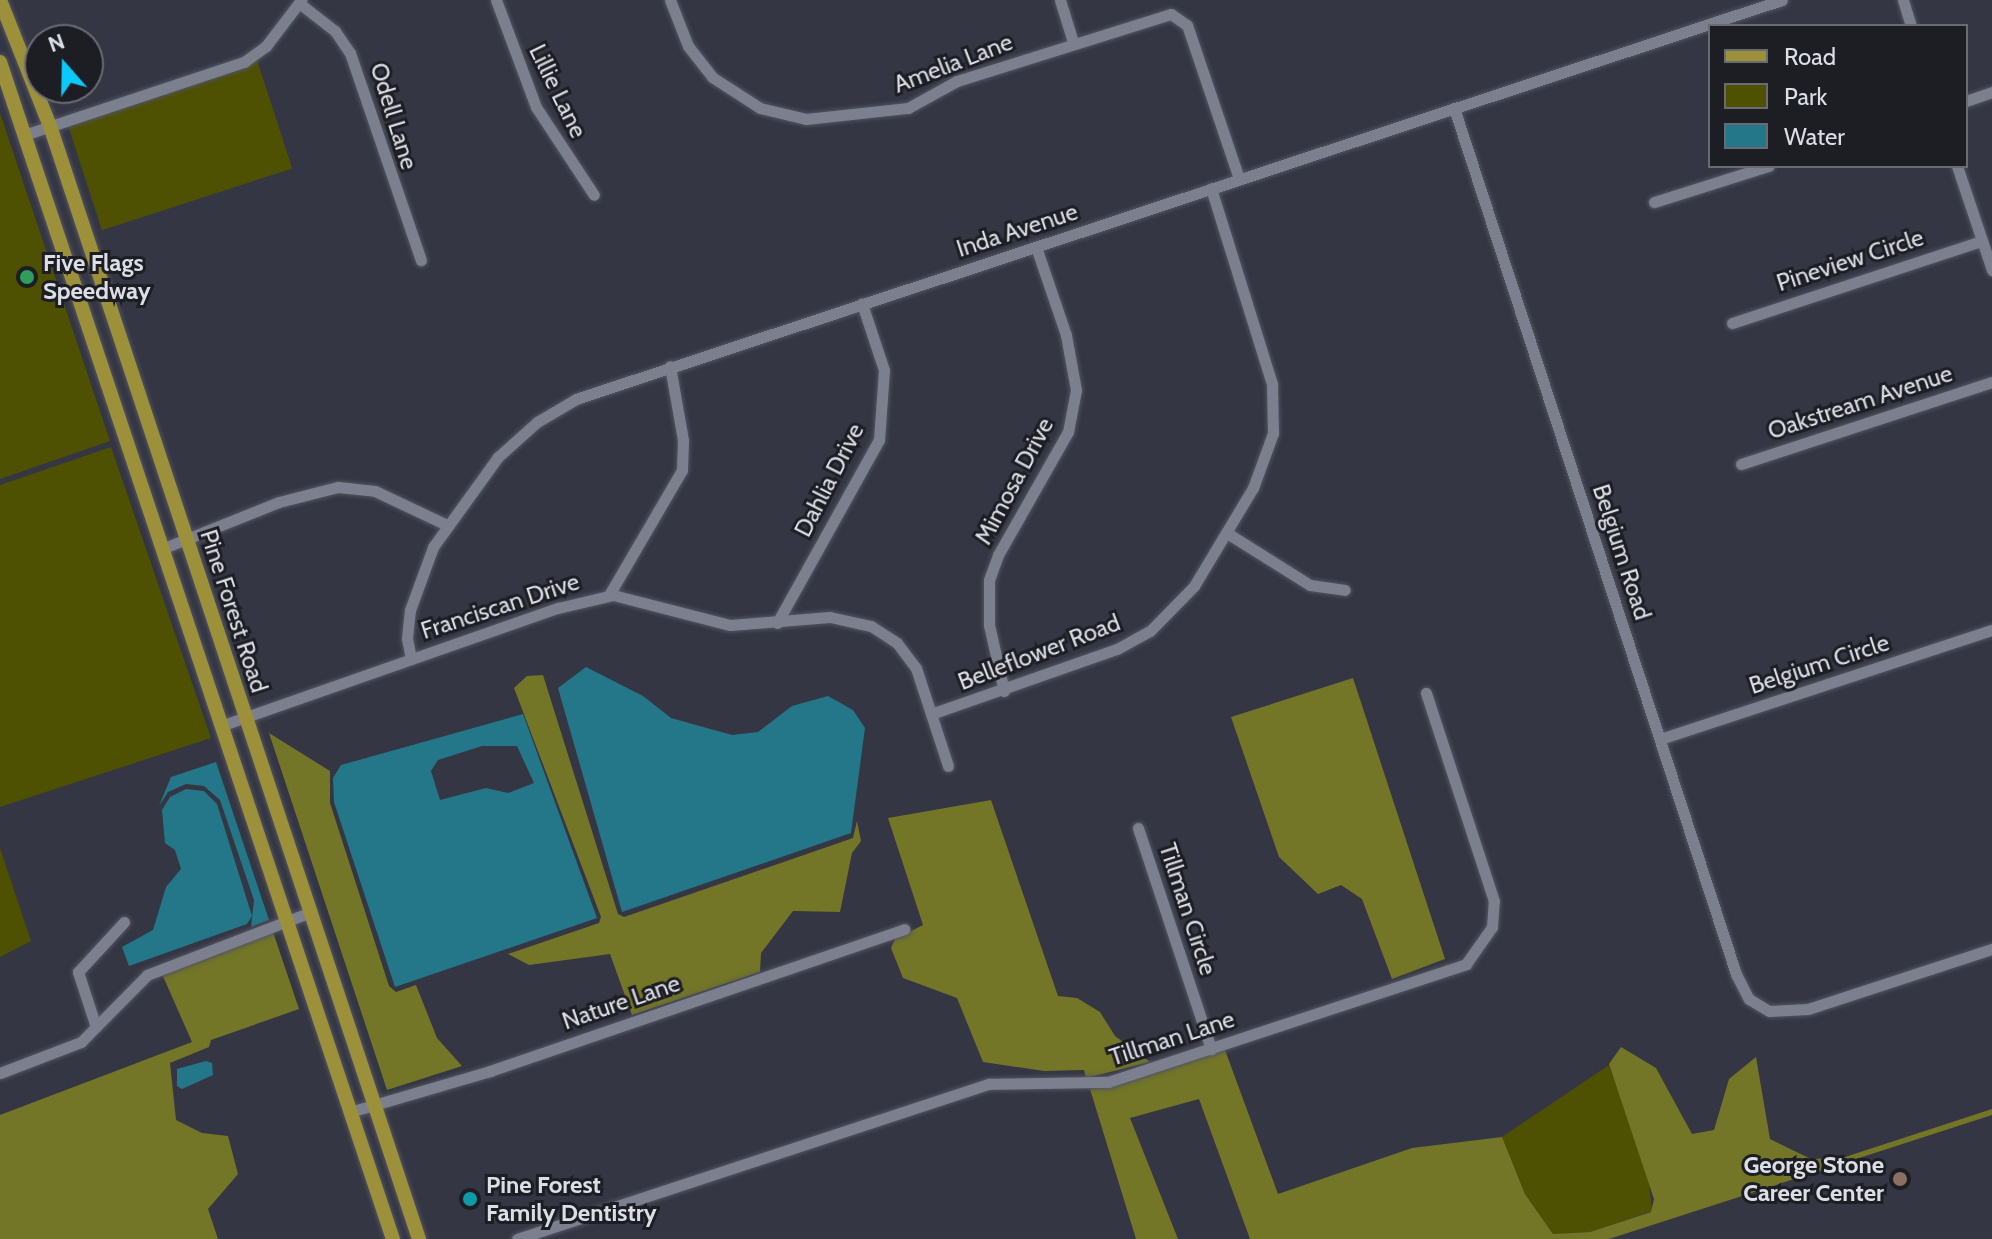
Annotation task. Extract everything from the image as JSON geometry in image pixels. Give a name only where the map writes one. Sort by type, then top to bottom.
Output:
[{"type":"main road","name":"Pine Forest Road","points":[[2,10],[50,126],[419,1239]]},
{"type":"main road","name":"Pine Forest Road","points":[[0,62],[27,134],[393,1239]]},
{"type":"main road","points":[[79,291],[102,283]]},
{"type":"main road","points":[[146,494],[169,485]]},
{"type":"street","name":"Lillie Lane","points":[[496,0],[536,107],[594,195]]},
{"type":"street","name":"Amelia Lane","points":[[670,0],[688,46],[712,77],[749,103],[795,118],[823,119],[908,108],[957,81],[1158,14],[1183,21],[1239,179]]},
{"type":"street","points":[[1060,0],[1073,42]]},
{"type":"street","name":"Inda Avenue","points":[[1709,24],[1782,0]]},
{"type":"street","points":[[1903,0],[1910,24]]},
{"type":"street","points":[[27,134],[244,62],[266,46],[300,1]]},
{"type":"street","name":"Odell Lane","points":[[300,1],[335,31],[350,53],[421,260]]},
{"type":"street","name":"Inda Avenue","points":[[411,659],[407,638],[414,593],[447,525],[491,465],[537,422],[594,391],[1708,24]]},
{"type":"street","points":[[1968,100],[1992,92]]},
{"type":"street","name":"Belgium Road","points":[[1454,108],[1736,974],[1755,1005],[1769,1011],[1808,1009],[1992,949]]},
{"type":"street","points":[[1654,202],[1762,168]]},
{"type":"street","points":[[1958,168],[1992,270]]},
{"type":"street","name":"Belleflower Road","points":[[931,714],[1117,649],[1150,631],[1194,586],[1264,467],[1275,409],[1265,354],[1211,188]]},
{"type":"street","name":"Pineview Circle","points":[[1732,323],[1982,241]]},
{"type":"street","name":"Mimosa Drive","points":[[1004,691],[989,625],[989,580],[1004,542],[1068,432],[1076,390],[1066,335],[1036,247]]},
{"type":"street","name":"Dahlia Drive","points":[[777,623],[879,440],[884,370],[862,304]]},
{"type":"street","points":[[609,595],[682,470],[683,440],[670,366]]},
{"type":"street","name":"Oakstream Avenue","points":[[1741,464],[1992,382]]},
{"type":"street","points":[[164,548],[279,502],[338,487],[375,491],[447,525]]},
{"type":"street","points":[[1227,533],[1310,585],[1345,590]]},
{"type":"street","name":"Franciscan Drive","points":[[223,725],[411,659],[609,595],[718,623],[777,623],[830,617],[885,633],[916,668],[948,766]]},
{"type":"street","name":"Belgium Circle","points":[[1660,739],[1992,630]]},
{"type":"street","name":"Tillman Lane","points":[[517,1239],[989,1084],[1108,1082],[1466,964],[1489,936],[1494,901],[1426,693]]},
{"type":"street","name":"Tillman Circle","points":[[1138,828],[1211,1049]]},
{"type":"street","points":[[0,1073],[66,1051],[147,975],[311,912]]},
{"type":"street","points":[[95,1024],[78,972],[124,922]]},
{"type":"street","name":"Nature Lane","points":[[350,1112],[490,1071],[904,929]]},
{"type":"green space","points":[[257,60],[292,168],[102,230],[67,122]]},
{"type":"green space","name":"Five Flags Speedway","points":[[0,113],[110,441],[0,479]]},
{"type":"green space","points":[[111,447],[211,738],[0,807],[0,485]]},
{"type":"green space","points":[[0,848],[31,941],[0,957]]},
{"type":"green space","points":[[1609,1065],[1648,1174],[1652,1211],[1590,1232],[1553,1234],[1525,1194],[1502,1137]]},
{"type":"shaded area","points":[[543,675],[618,914],[624,917],[853,838],[857,821],[861,841],[852,853],[840,912],[793,911],[761,953],[760,972],[632,1015],[610,954],[529,965],[508,954],[599,923],[601,917],[514,688],[527,676]]},
{"type":"shaded area","points":[[1353,678],[1445,959],[1392,979],[1362,899],[1341,885],[1318,894],[1279,857],[1231,717]]},
{"type":"shaded area","points":[[269,733],[330,771],[330,803],[389,986],[396,992],[416,985],[437,1038],[462,1066],[387,1090]]},
{"type":"shaded area","points":[[991,800],[1058,996],[1077,998],[1100,1012],[1115,1036],[1150,1062],[1086,1078],[1084,1070],[1044,1071],[983,1062],[957,998],[903,978],[891,948],[895,939],[923,925],[888,818]]},
{"type":"shaded area","points":[[273,932],[299,1009],[211,1040],[209,1047],[170,1063],[176,1120],[202,1133],[228,1136],[238,1174],[208,1209],[218,1239],[0,1239],[0,1115],[192,1042],[162,974]]},
{"type":"shaded area","points":[[1621,1047],[1656,1068],[1692,1134],[1714,1130],[1729,1079],[1756,1057],[1770,1139],[1811,1159],[1842,1158],[1992,1109],[1992,1115],[1609,1239],[1250,1239],[1199,1099],[1130,1118],[1178,1239],[1136,1239],[1090,1089],[1119,1085],[1225,1050],[1278,1194],[1412,1148],[1502,1137],[1525,1194],[1553,1234],[1590,1232],[1651,1212],[1654,1199],[1609,1064]]},
{"type":"water","points":[[586,667],[643,696],[671,718],[732,735],[758,732],[792,706],[828,696],[853,710],[865,728],[851,833],[622,912],[558,688]]},
{"type":"water","points":[[523,714],[597,918],[395,987],[334,802],[333,778],[341,765]],"holes":[[[482,746],[517,746],[534,783],[508,793],[486,788],[440,800],[431,771],[438,760]]]},
{"type":"water","points":[[216,762],[269,920],[251,927],[254,900],[220,800],[204,786],[186,784],[168,792],[159,806],[171,777]]},
{"type":"water","points":[[186,789],[204,791],[217,804],[252,916],[247,924],[129,966],[122,947],[153,930],[166,887],[181,869],[175,850],[165,843],[162,810],[170,797]]},
{"type":"water","points":[[206,1061],[212,1063],[213,1075],[182,1089],[177,1086],[177,1069]]},
{"type":"place","name":"Five Flags Speedway","points":[[27,277]]},
{"type":"place","name":"George Stone Career Center","points":[[1900,1179]]},
{"type":"place","name":"Pine Forest Family Dentistry","points":[[470,1199]]}]
